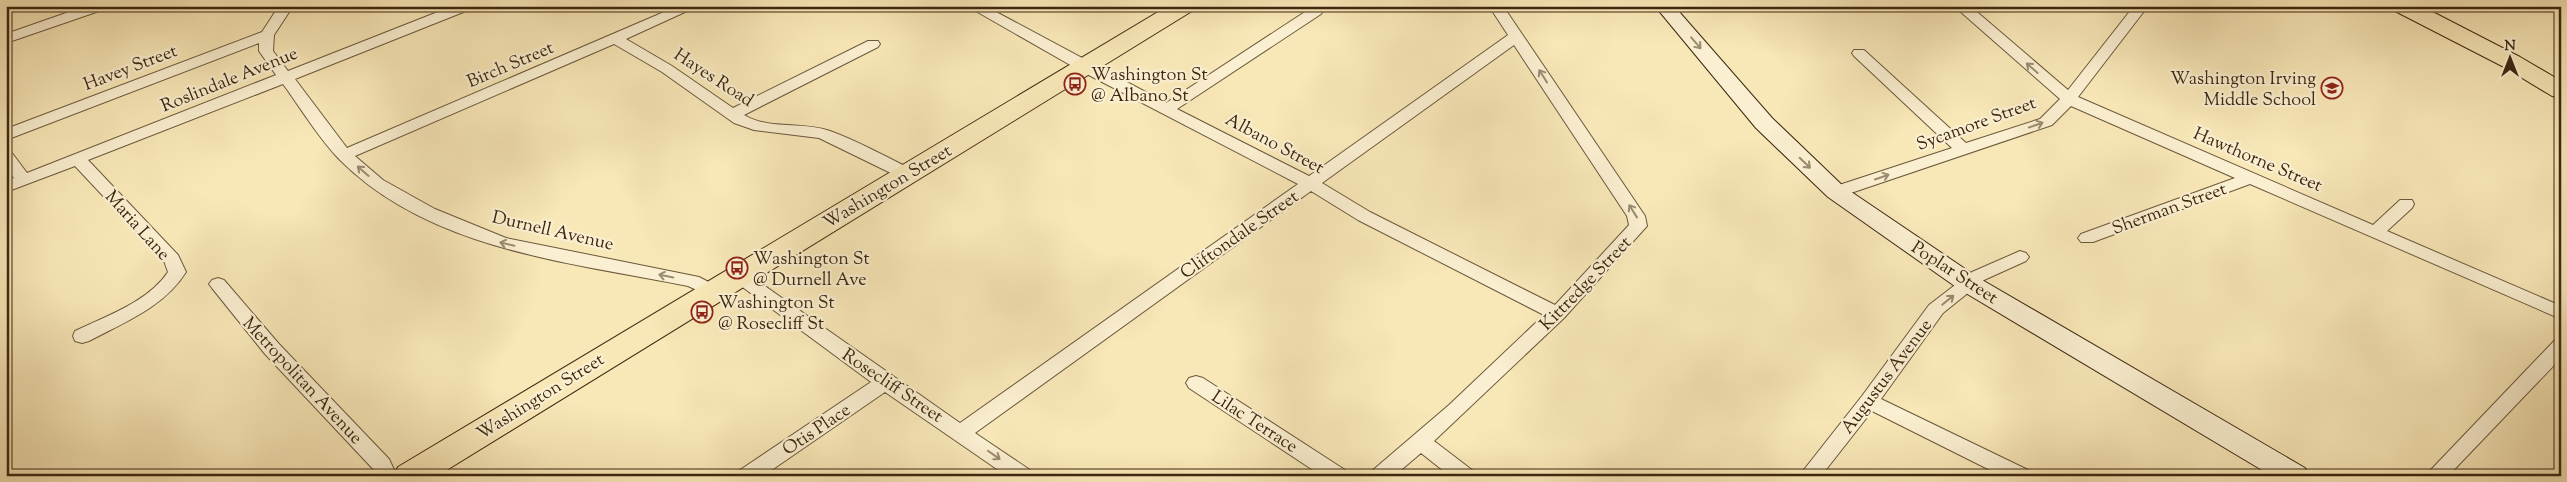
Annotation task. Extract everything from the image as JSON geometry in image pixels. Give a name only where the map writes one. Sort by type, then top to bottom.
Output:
[{"type":"main road","name":"Washington Street","points":[[410,476],[1184,6]]},
{"type":"main road","points":[[2404,6],[2487,49],[2561,91]]},
{"type":"street","points":[[6,39],[100,6]]},
{"type":"street","points":[[268,35],[286,6]]},
{"type":"street","name":"Roslindale Avenue","points":[[6,187],[79,160],[466,6]]},
{"type":"street","name":"Birch Street","points":[[344,155],[691,6]]},
{"type":"street","name":"Albano Street","points":[[974,6],[1084,67],[1310,184],[1364,216],[1557,314]]},
{"type":"street","name":"Kittredge Street","points":[[1380,476],[1456,410],[1557,314],[1638,228],[1636,216],[1582,138],[1496,6]]},
{"type":"street","name":"Poplar Street","points":[[1664,6],[1764,123],[1836,192],[1968,283],[2295,476]]},
{"type":"street","name":"Hawthorne Street","points":[[1961,6],[2069,99],[2561,313]]},
{"type":"street","name":"Sycamore Street","points":[[1836,192],[2046,122],[2069,99],[2141,6]]},
{"type":"street","points":[[1167,109],[1316,12]]},
{"type":"street","name":"Durnell Avenue","points":[[268,35],[266,51],[285,78],[344,155],[386,189],[429,213],[502,243],[693,281],[712,291]]},
{"type":"street","name":"Havey Street","points":[[6,135],[268,35]]},
{"type":"street","name":"Cliftondale Street","points":[[961,432],[1517,36]]},
{"type":"street","name":"Hayes Road","points":[[616,39],[667,69],[732,115],[754,125],[784,130],[806,130],[824,134],[907,174]]},
{"type":"street","points":[[732,115],[873,44]]},
{"type":"street","points":[[1859,53],[1964,150]]},
{"type":"street","points":[[6,156],[24,180]]},
{"type":"street","name":"Maria Lane","points":[[79,160],[172,259],[177,272],[168,285],[156,295],[82,336]]},
{"type":"street","name":"Sherman Street","points":[[2087,238],[2250,178]]},
{"type":"street","points":[[2375,232],[2406,204]]},
{"type":"street","points":[[1968,283],[1978,276],[2020,256]]},
{"type":"street","name":"Rosecliff Street","points":[[739,276],[885,382],[1023,476]]},
{"type":"street","name":"Augustus Avenue","points":[[1810,476],[1870,401],[1936,309],[1968,283]]},
{"type":"street","name":"Metropolitan Avenue","points":[[218,284],[272,349],[382,466],[387,476]]},
{"type":"street","points":[[2435,476],[2561,346]]},
{"type":"street","name":"Otis Place","points":[[747,476],[885,382]]},
{"type":"street","name":"Lilac Terrace","points":[[1196,382],[1338,476]]},
{"type":"street","points":[[1870,401],[2021,476]]},
{"type":"street","points":[[1420,441],[1465,476]]},
{"type":"place","name":"Washington St @ Albano St","points":[[1075,84]]},
{"type":"place","name":"Washington Irving Middle School","points":[[2332,88]]},
{"type":"place","name":"Washington St @ Durnell Ave","points":[[737,268]]},
{"type":"place","name":"Washington St @ Rosecliff St","points":[[702,312]]}]
